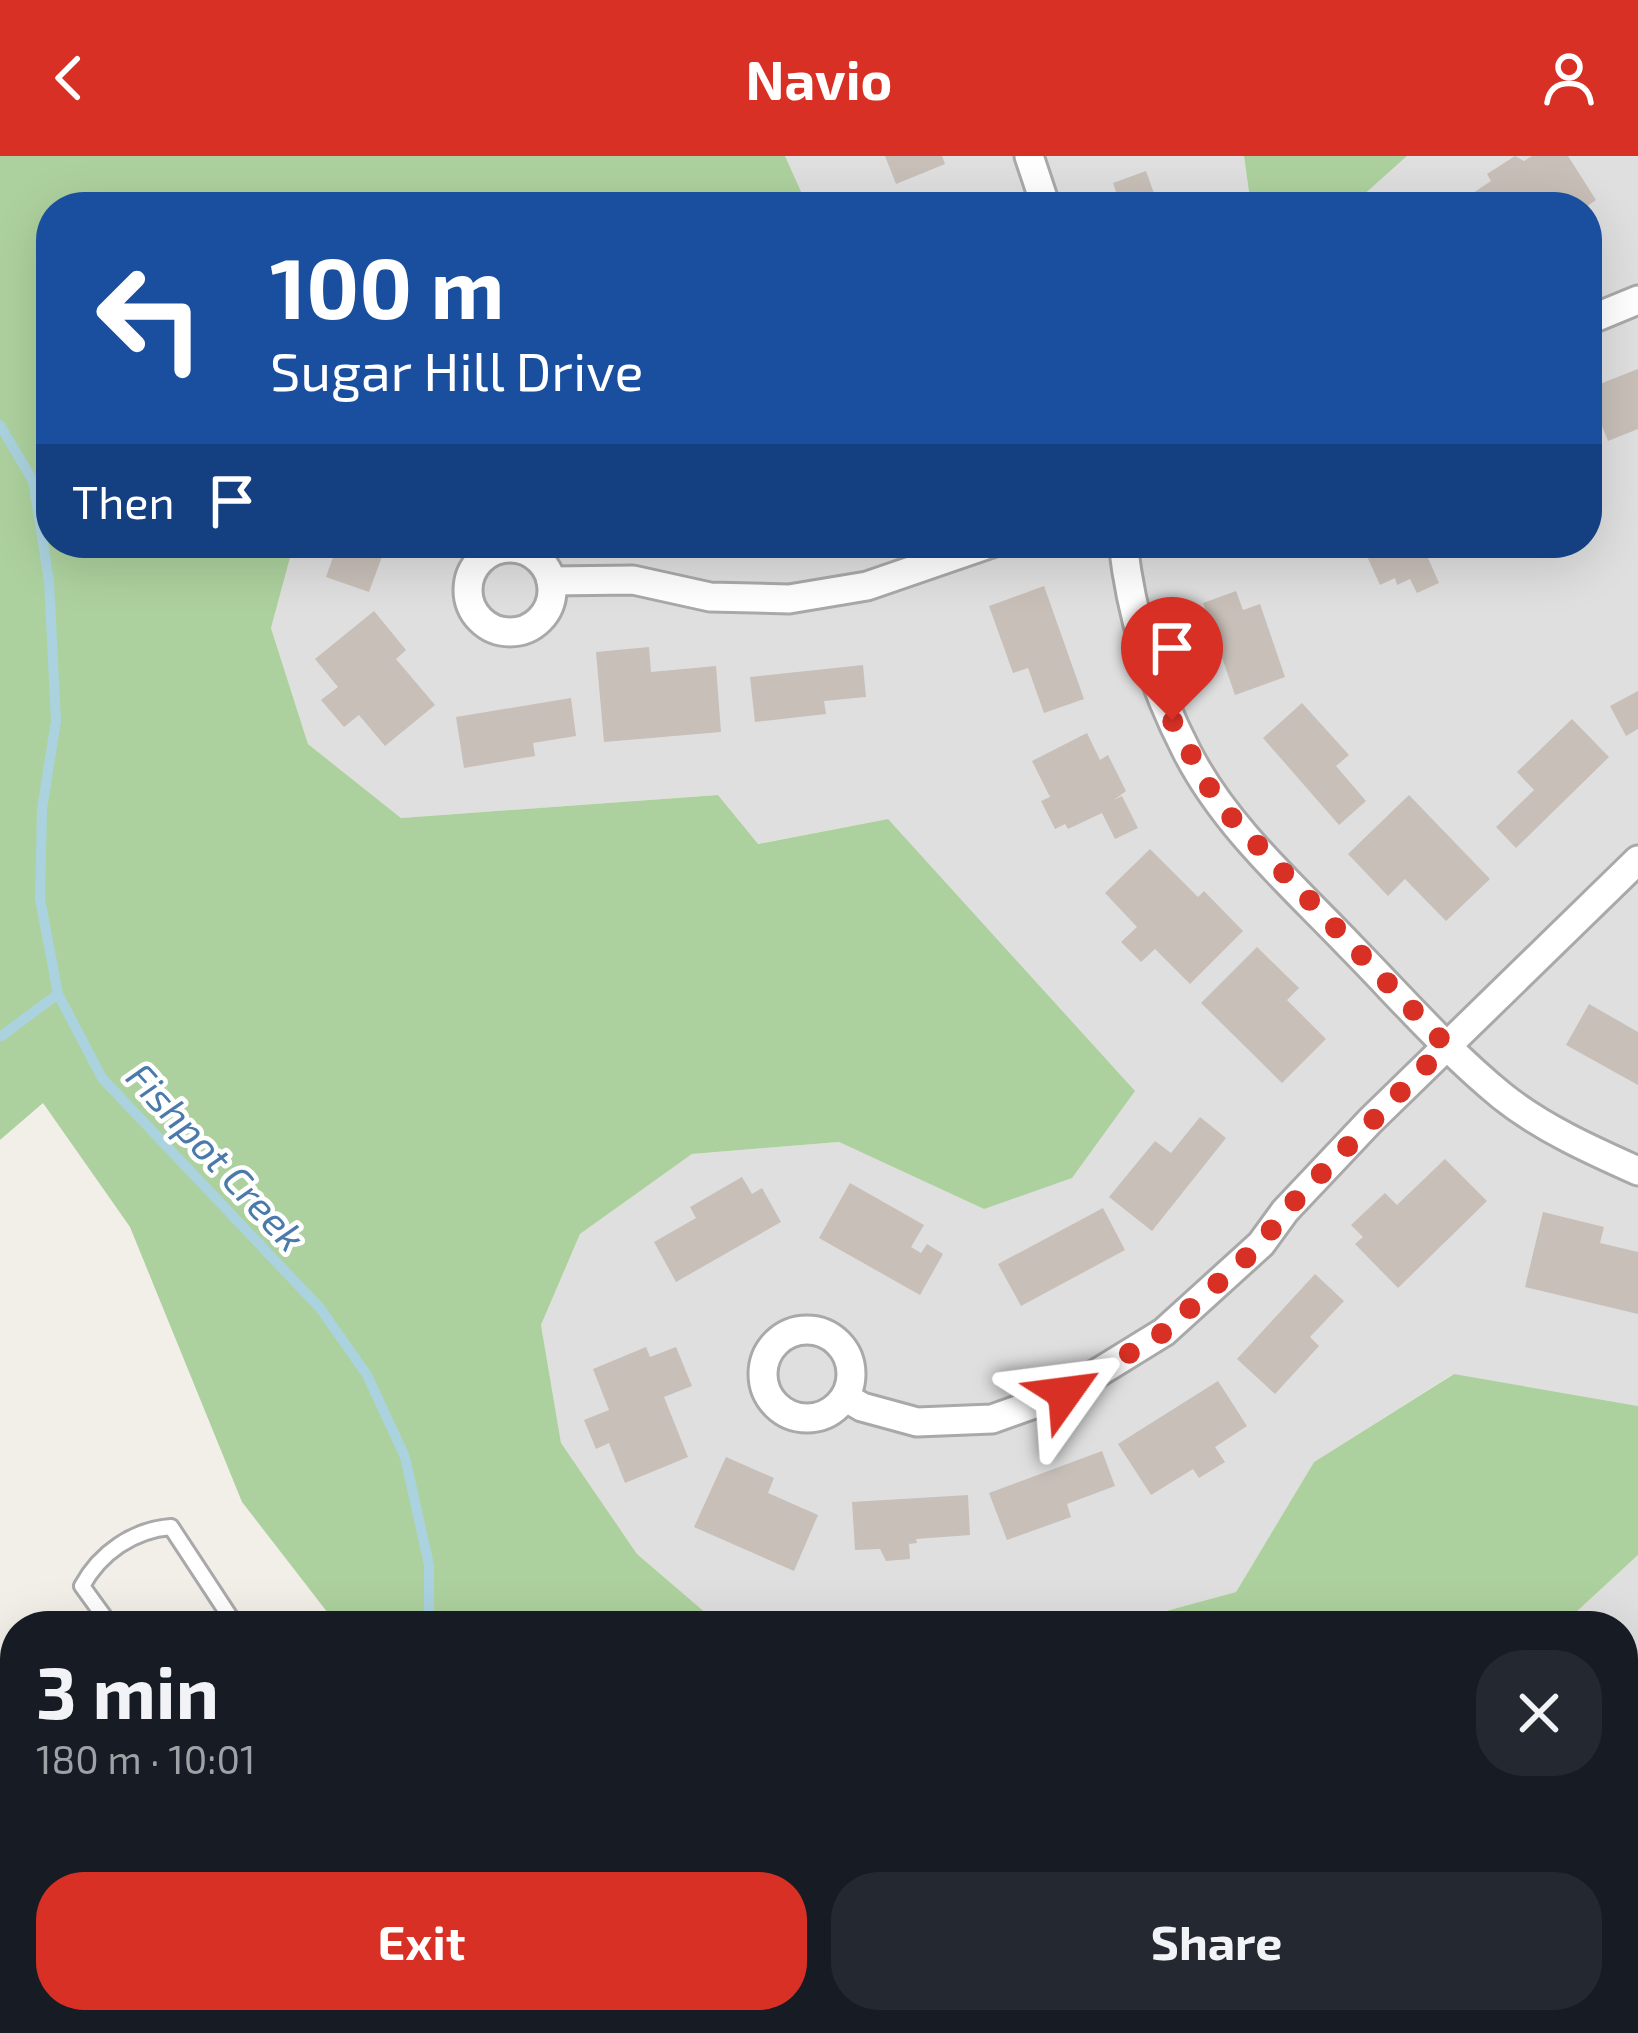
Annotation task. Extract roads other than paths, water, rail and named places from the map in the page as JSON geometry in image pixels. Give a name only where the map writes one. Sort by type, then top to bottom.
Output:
[{"type":"street","points":[[1029,156],[1041,192]]},
{"type":"street","points":[[1602,315],[1638,301]]},
{"type":"street","points":[[551,580],[633,580],[710,597],[789,599],[867,586],[948,558]]},
{"type":"street","points":[[1125,558],[1129,597],[1158,687],[1187,753],[1218,803],[1446,1045],[1504,1098],[1578,1144],[1638,1172]]},
{"type":"street","points":[[845,1397],[917,1422],[992,1419],[1065,1393],[1164,1332],[1261,1244],[1285,1211],[1446,1045],[1638,860]]},
{"type":"lane","points":[[100,1611],[82,1586],[94,1564],[144,1529],[171,1527],[226,1611]]},
{"type":"waterway","name":"Fishpot Creek","points":[[0,425],[33,481],[36,500]]},
{"type":"waterway","name":"Fishpot Creek","points":[[45,558],[56,721],[42,809],[40,899],[58,994],[102,1078],[320,1308],[367,1375],[405,1457],[429,1565],[429,1611]]},
{"type":"waterway","points":[[0,1037],[58,994]]}]
